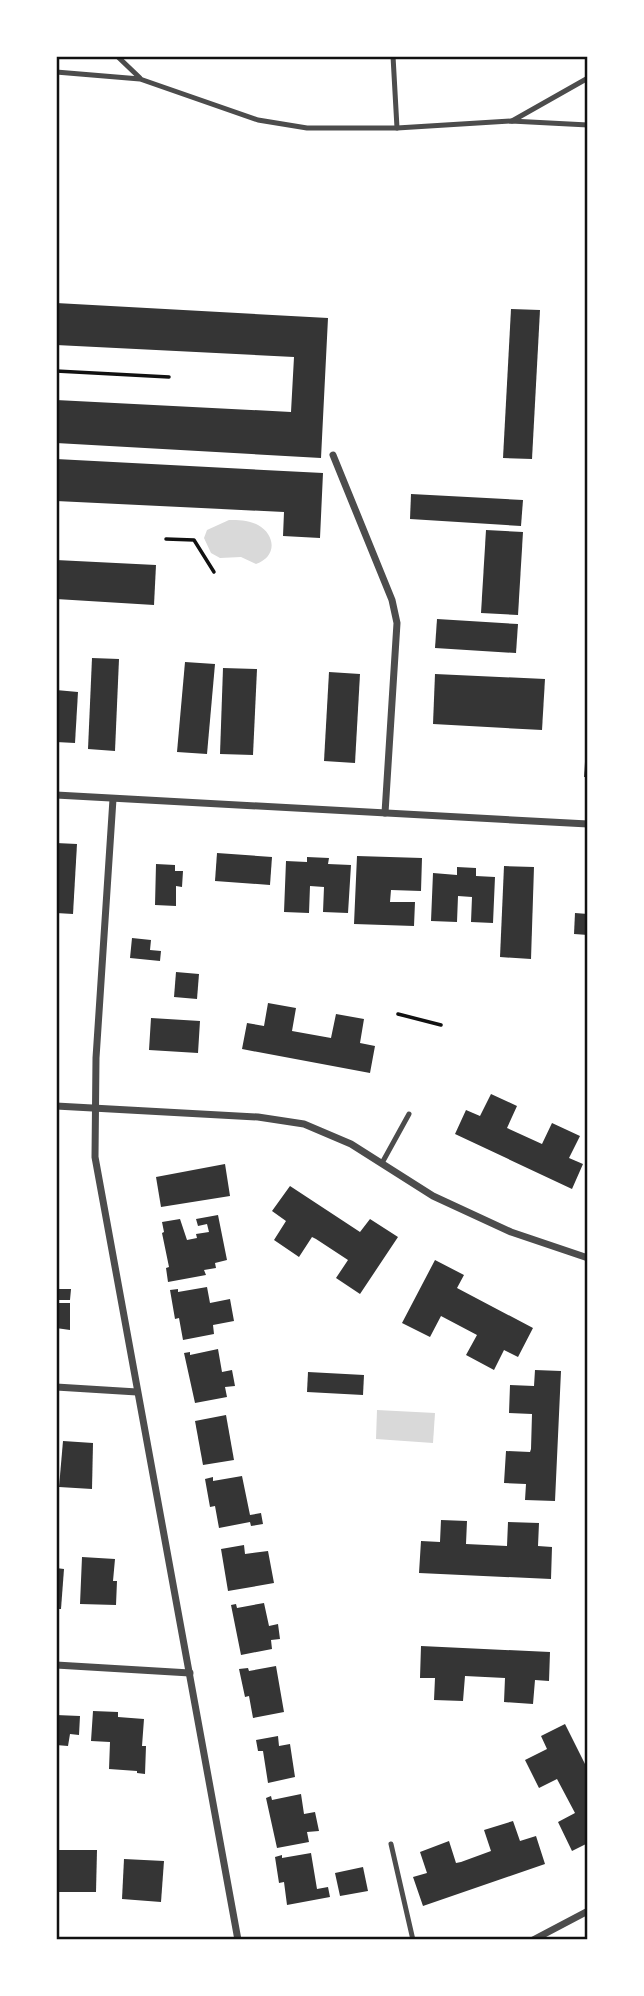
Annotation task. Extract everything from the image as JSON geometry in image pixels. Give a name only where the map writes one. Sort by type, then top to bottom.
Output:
[{"type":"street","points":[[333,455],[392,600],[397,623],[385,813]]},
{"type":"street","points":[[56,795],[588,824]]},
{"type":"street","points":[[113,799],[95,1108],[96,1157],[136,1392],[238,1940]]},
{"type":"street","points":[[56,1106],[258,1117],[304,1124],[351,1144],[444,1201],[511,1232],[588,1258]]},
{"type":"street","points":[[56,1387],[136,1392]]},
{"type":"street","points":[[56,1665],[190,1673]]},
{"type":"street","points":[[533,1940],[588,1911]]},
{"type":"lane","points":[[117,56],[140,79]]},
{"type":"lane","points":[[393,56],[397,128]]},
{"type":"lane","points":[[56,72],[140,79],[258,120],[307,128],[397,128],[511,121],[588,125]]},
{"type":"lane","points":[[511,121],[588,78]]},
{"type":"lane","points":[[382,1163],[409,1114]]},
{"type":"lane","points":[[391,1844],[413,1940]]},
{"type":"path","points":[[56,371],[169,377]]},
{"type":"path","points":[[166,539],[194,540],[214,572]]},
{"type":"path","points":[[398,1014],[441,1024]]},
{"type":"shaded area","points":[[229,520],[251,522],[264,529],[272,546],[263,561],[256,564],[241,557],[220,558],[211,553],[204,538],[207,530]]},
{"type":"shaded area","points":[[377,1410],[435,1413],[433,1443],[376,1439]]},
{"type":"building","points":[[56,303],[328,318],[321,458],[56,443],[56,400],[291,412],[294,357],[56,345]]},
{"type":"building","points":[[511,309],[540,310],[532,459],[503,458]]},
{"type":"building","points":[[56,459],[323,473],[320,538],[283,536],[284,512],[56,501]]},
{"type":"building","points":[[411,494],[523,500],[521,526],[410,519]]},
{"type":"building","points":[[486,530],[523,532],[518,615],[481,613]]},
{"type":"building","points":[[56,560],[156,565],[154,605],[56,599]]},
{"type":"building","points":[[437,619],[518,624],[516,653],[435,648]]},
{"type":"building","points":[[92,658],[119,659],[115,751],[88,749]]},
{"type":"building","points":[[185,662],[215,664],[207,754],[177,752]]},
{"type":"building","points":[[223,668],[257,669],[253,755],[220,754]]},
{"type":"building","points":[[329,672],[360,674],[355,763],[324,761]]},
{"type":"building","points":[[435,674],[545,679],[542,730],[433,724]]},
{"type":"building","points":[[56,690],[78,692],[75,743],[56,742]]},
{"type":"building","points":[[586,748],[588,777],[584,777]]},
{"type":"building","points":[[56,843],[77,844],[73,914],[56,913]]},
{"type":"building","points":[[217,853],[272,857],[270,885],[215,881]]},
{"type":"building","points":[[357,856],[422,858],[421,891],[391,890],[390,902],[415,902],[414,926],[354,924]]},
{"type":"building","points":[[307,857],[329,858],[328,864],[351,865],[348,913],[323,912],[324,887],[310,886],[309,913],[284,912],[286,861],[307,862]]},
{"type":"building","points":[[156,864],[175,865],[175,871],[183,871],[182,887],[176,886],[176,906],[155,905]]},
{"type":"building","points":[[504,866],[534,867],[531,959],[500,957]]},
{"type":"building","points":[[457,867],[476,868],[476,876],[495,877],[493,923],[471,922],[472,897],[458,896],[457,922],[431,921],[433,873],[457,875]]},
{"type":"building","points":[[575,913],[588,914],[588,935],[574,934]]},
{"type":"building","points":[[132,938],[151,940],[150,950],[161,951],[160,961],[130,958]]},
{"type":"building","points":[[176,972],[199,974],[197,999],[174,997]]},
{"type":"building","points":[[268,1003],[296,1008],[292,1031],[331,1038],[336,1014],[364,1019],[360,1043],[375,1046],[370,1073],[242,1049],[247,1023],[264,1026]]},
{"type":"building","points":[[151,1018],[200,1021],[198,1053],[149,1050]]},
{"type":"building","points":[[491,1094],[517,1106],[507,1128],[542,1144],[552,1123],[580,1136],[569,1158],[583,1164],[572,1189],[455,1134],[466,1110],[480,1116]]},
{"type":"building","points":[[225,1164],[230,1196],[161,1207],[156,1177]]},
{"type":"building","points":[[290,1186],[360,1232],[370,1219],[398,1237],[360,1294],[336,1278],[348,1260],[316,1239],[312,1237],[299,1257],[274,1240],[286,1221],[272,1211]]},
{"type":"building","points":[[218,1215],[227,1260],[215,1263],[216,1268],[204,1270],[206,1275],[168,1282],[166,1268],[169,1267],[162,1222],[180,1219],[187,1240],[197,1238],[196,1234],[209,1232],[207,1224],[198,1226],[196,1219]]},
{"type":"building","points":[[435,1260],[464,1275],[457,1288],[533,1328],[518,1357],[504,1350],[494,1370],[466,1355],[477,1335],[441,1316],[430,1337],[402,1323]]},
{"type":"building","points":[[207,1287],[210,1303],[230,1299],[234,1321],[213,1325],[214,1334],[183,1340],[179,1318],[175,1319],[170,1290],[178,1289],[178,1292]]},
{"type":"building","points":[[59,1289],[71,1289],[70,1300],[58,1300]]},
{"type":"building","points":[[56,1303],[70,1303],[70,1330],[56,1328]]},
{"type":"building","points":[[218,1349],[222,1372],[232,1370],[235,1386],[225,1387],[227,1397],[195,1403],[184,1353],[190,1352],[190,1355]]},
{"type":"building","points":[[535,1370],[561,1371],[555,1501],[525,1500],[526,1484],[504,1483],[506,1451],[530,1452],[531,1449],[532,1414],[509,1413],[510,1385],[534,1386]]},
{"type":"building","points":[[308,1372],[364,1375],[363,1395],[307,1392]]},
{"type":"building","points":[[226,1415],[234,1460],[203,1465],[195,1421]]},
{"type":"building","points":[[63,1441],[93,1443],[92,1489],[59,1487]]},
{"type":"building","points":[[242,1476],[250,1515],[261,1513],[263,1524],[251,1526],[250,1522],[219,1528],[215,1506],[210,1507],[205,1479],[213,1477],[213,1481]]},
{"type":"building","points":[[441,1520],[467,1521],[466,1544],[507,1546],[508,1522],[539,1523],[538,1546],[552,1547],[551,1579],[419,1573],[421,1541],[440,1542]]},
{"type":"building","points":[[244,1545],[245,1554],[268,1551],[274,1583],[228,1591],[221,1549]]},
{"type":"building","points":[[82,1557],[115,1559],[113,1581],[117,1581],[116,1605],[80,1604]]},
{"type":"building","points":[[56,1568],[64,1569],[61,1609],[56,1609]]},
{"type":"building","points":[[264,1603],[269,1626],[278,1624],[280,1639],[271,1640],[272,1649],[241,1655],[231,1605],[236,1604],[237,1608]]},
{"type":"building","points":[[421,1646],[550,1652],[549,1681],[535,1680],[533,1704],[504,1702],[505,1678],[465,1676],[463,1701],[434,1700],[435,1678],[420,1678]]},
{"type":"building","points":[[276,1666],[284,1712],[253,1718],[249,1696],[245,1697],[239,1669],[248,1668],[249,1671]]},
{"type":"building","points":[[93,1711],[118,1712],[118,1717],[144,1719],[142,1746],[146,1746],[145,1774],[109,1769],[110,1742],[91,1741]]},
{"type":"building","points":[[56,1715],[80,1716],[79,1735],[70,1734],[68,1746],[56,1745]]},
{"type":"building","points":[[565,1724],[588,1770],[588,1843],[572,1851],[558,1822],[575,1813],[557,1779],[539,1788],[525,1760],[547,1749],[541,1736]]},
{"type":"building","points":[[278,1736],[279,1746],[290,1744],[295,1777],[268,1783],[263,1751],[258,1751],[256,1740]]},
{"type":"building","points":[[301,1794],[304,1814],[315,1812],[319,1831],[307,1832],[309,1842],[277,1848],[266,1798],[271,1796],[272,1800]]},
{"type":"building","points":[[513,1821],[520,1841],[536,1836],[545,1864],[423,1906],[413,1877],[427,1873],[420,1852],[449,1841],[456,1863],[461,1862],[491,1851],[484,1830]]},
{"type":"building","points":[[56,1850],[97,1850],[96,1892],[56,1892]]},
{"type":"building","points":[[311,1853],[317,1889],[328,1887],[330,1897],[287,1905],[284,1882],[279,1883],[275,1857]]},
{"type":"building","points":[[124,1859],[164,1861],[161,1902],[122,1899]]},
{"type":"building","points":[[363,1867],[368,1891],[340,1896],[335,1873]]}]
